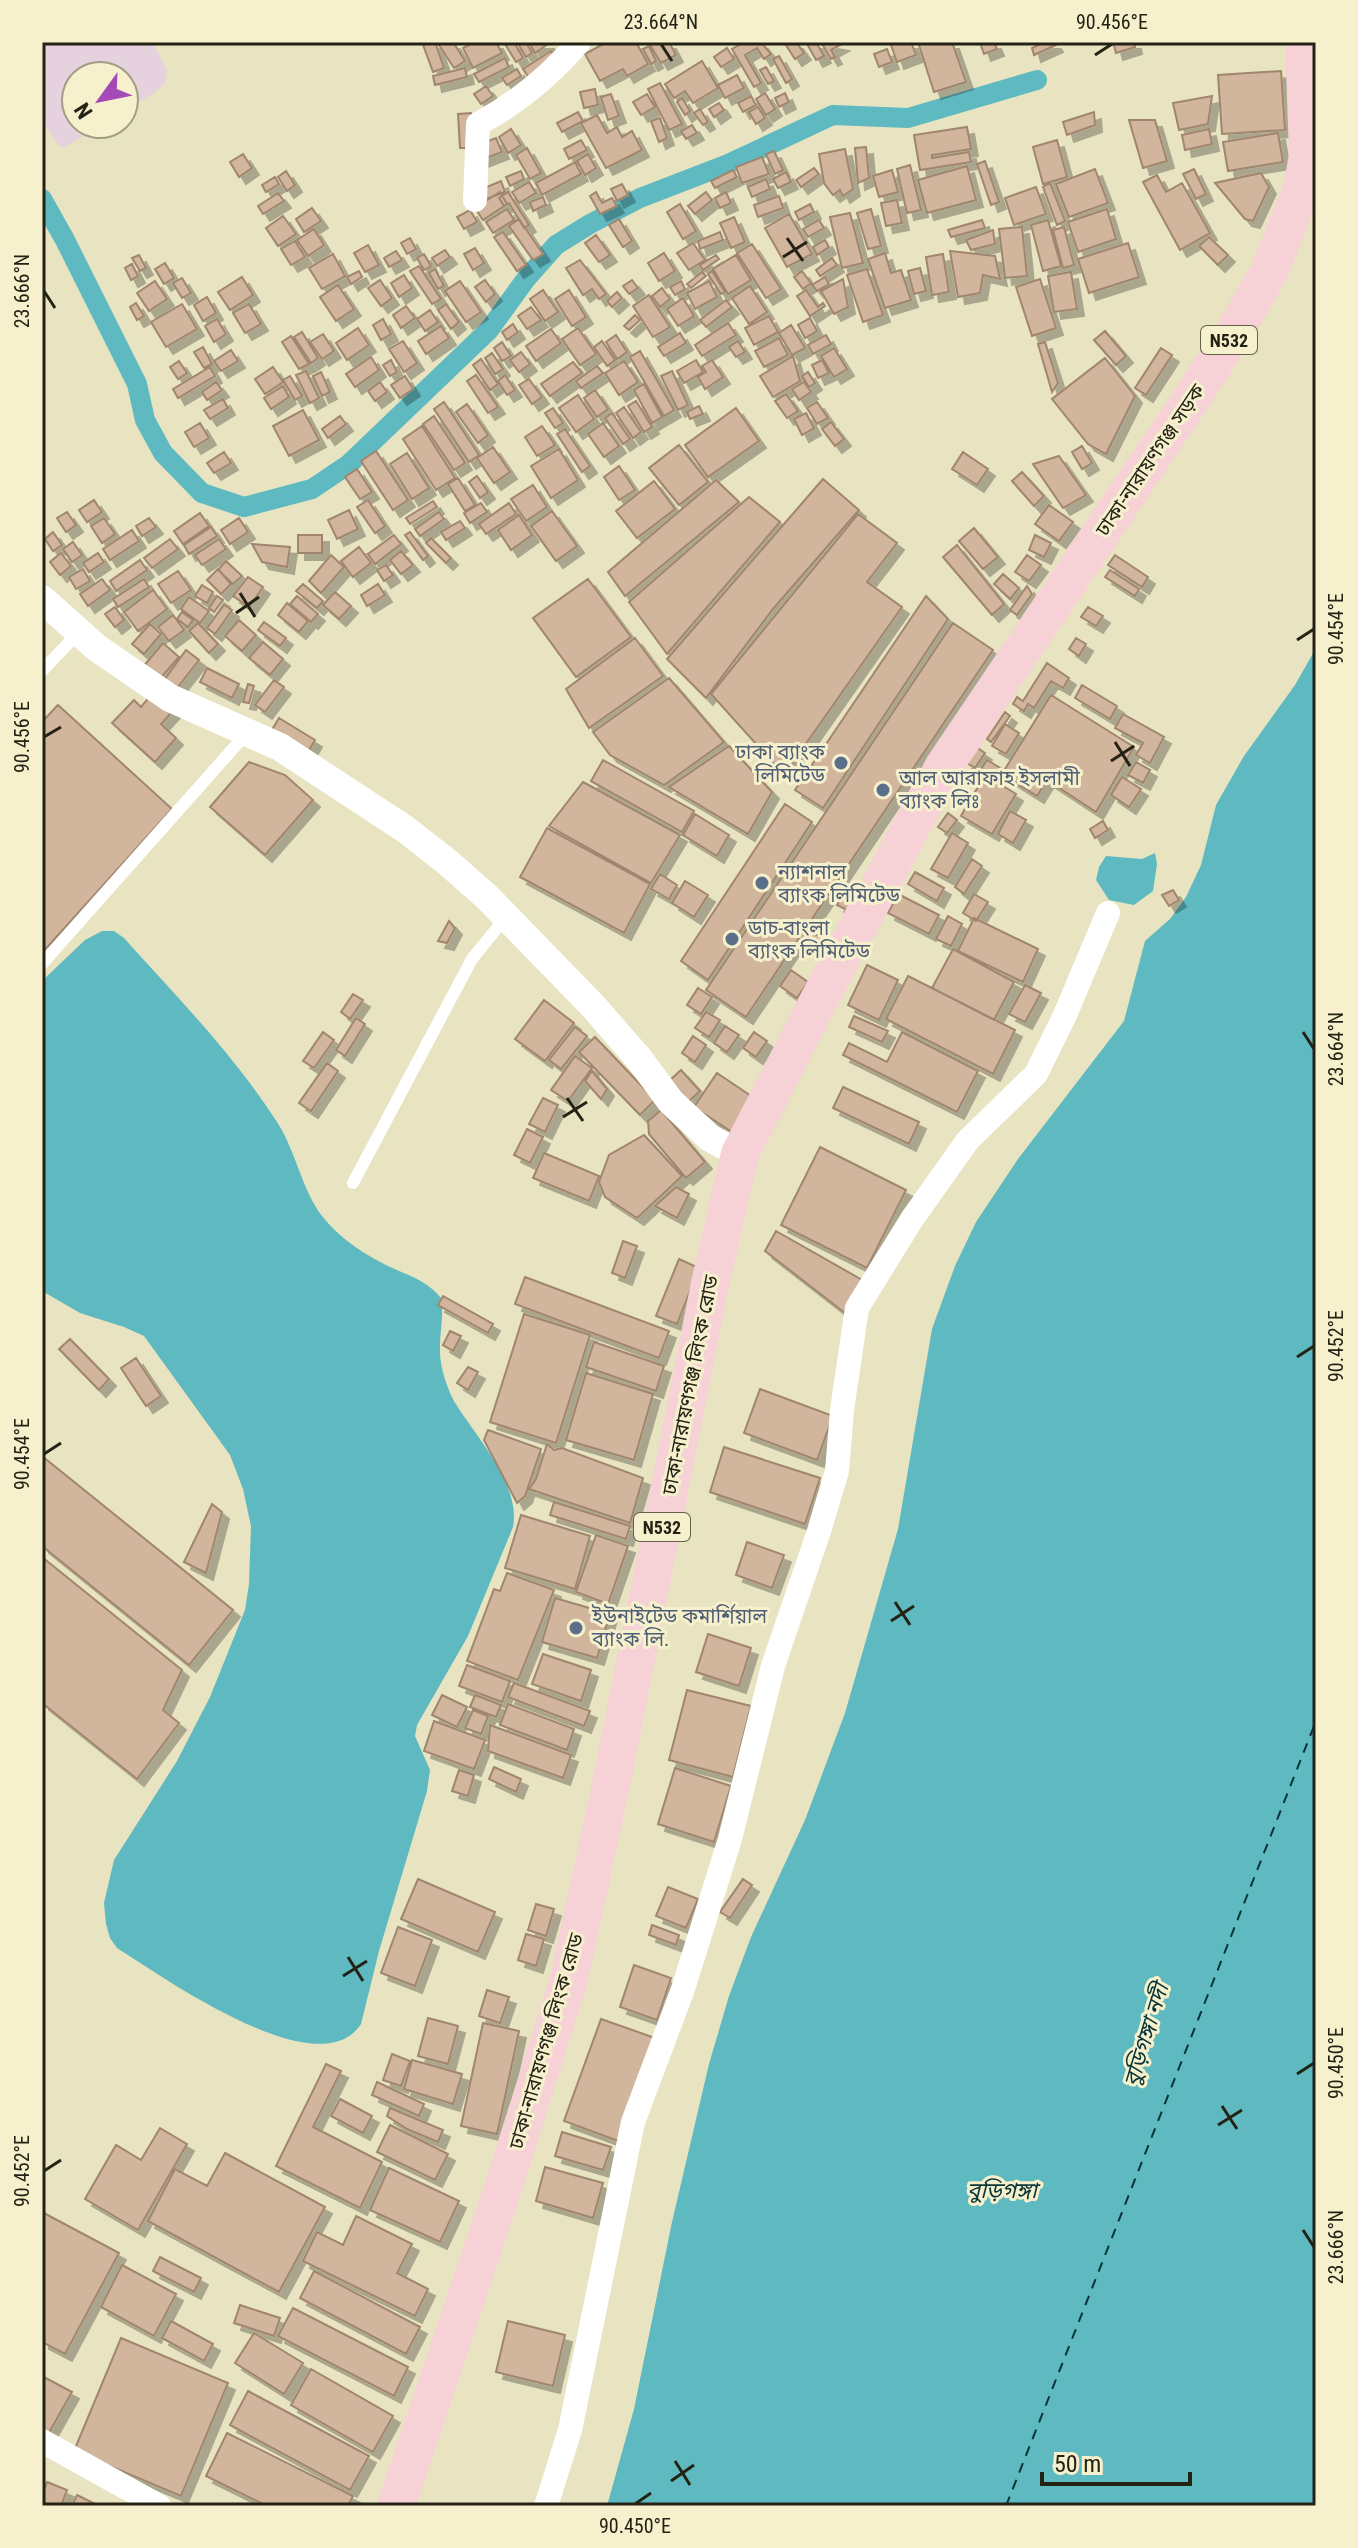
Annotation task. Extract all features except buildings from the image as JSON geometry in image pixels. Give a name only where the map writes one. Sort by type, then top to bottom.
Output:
[{"type":"highway","name":"ঢাকা-নারায়ণগঞ্জ সড়ক","points":[[1056,603],[1232,336],[1270,270],[1303,186],[1307,165],[1304,42]]},
{"type":"highway","name":"ঢাকা-নারায়ণগঞ্জ লিংক রোড","points":[[396,2506],[500,2198],[569,1979],[612,1780],[710,1284],[740,1154],[944,766],[1056,603]]},
{"type":"street","points":[[475,200],[478,124],[510,107],[547,77],[579,42]]},
{"type":"street","points":[[42,599],[97,648],[170,698],[280,747],[405,829],[446,861],[506,917],[631,1049],[671,1102],[710,1138],[740,1154]]},
{"type":"street","points":[[546,2506],[570,2430],[633,2122],[688,1974],[730,1839],[773,1666],[837,1471],[842,1410],[857,1308],[912,1219],[968,1140],[1036,1074],[1108,913]]},
{"type":"street","points":[[42,2441],[159,2506]]},
{"type":"lane","points":[[42,671],[79,632]]},
{"type":"lane","points":[[42,964],[246,734]]},
{"type":"lane","points":[[353,1183],[472,959],[506,917]]},
{"type":"shaded area","points":[[42,42],[153,42],[167,71],[165,83],[154,93],[140,101],[140,60],[60,60],[60,140],[77,140],[64,148],[58,145],[42,119]]},
{"type":"water","name":"বুড়িগঙ্গা","points":[[1316,648],[1316,2506],[607,2506],[634,2409],[672,2222],[709,2064],[751,1937],[805,1820],[845,1713],[898,1529],[932,1329],[955,1266],[976,1222],[1018,1159],[1124,1021],[1145,941],[1170,919],[1186,897],[1201,865],[1216,805],[1244,756],[1295,685]]},
{"type":"water","points":[[1155,853],[1157,864],[1153,891],[1134,905],[1109,900],[1096,880],[1106,856],[1142,859]]},
{"type":"water","points":[[102,931],[114,931],[124,938],[242,1073],[284,1133],[309,1194],[329,1224],[362,1251],[424,1283],[441,1298],[440,1354],[446,1382],[454,1401],[503,1477],[514,1511],[513,1527],[468,1636],[417,1725],[415,1736],[430,1770],[427,1791],[379,1951],[361,2024],[340,2041],[311,2043],[277,2036],[240,2021],[117,1948],[106,1924],[104,1903],[114,1860],[177,1761],[210,1697],[245,1610],[251,1526],[243,1489],[230,1455],[144,1336],[80,1313],[42,1291],[42,981],[85,940]]},
{"type":"waterway","points":[[42,199],[137,384],[145,420],[163,453],[202,493],[244,507],[312,489],[349,464],[489,330],[526,279],[556,245],[590,224],[640,198],[728,164],[833,115],[908,118],[1037,80]]},
{"type":"ferry route","points":[[1006,2506],[1316,1721]]},
{"type":"place","name":"ঢাকা ব্যাংক লিমিটেড","points":[[841,763]]},
{"type":"place","name":"আল আরাফাহ ইসলামী ব্যাংক লিঃ","points":[[883,790]]},
{"type":"place","name":"ন্যাশনাল ব্যাংক লিমিটেড","points":[[762,883]]},
{"type":"place","name":"ডাচ-বাংলা ব্যাংক লিমিটেড","points":[[732,939]]},
{"type":"place","name":"ইউনাইটেড কমার্শিয়াল ব্যাংক লি.","points":[[576,1628]]},
{"type":"water label","name":"বুড়িগঙ্গা নদী","points":[[1146,2035]]}]
